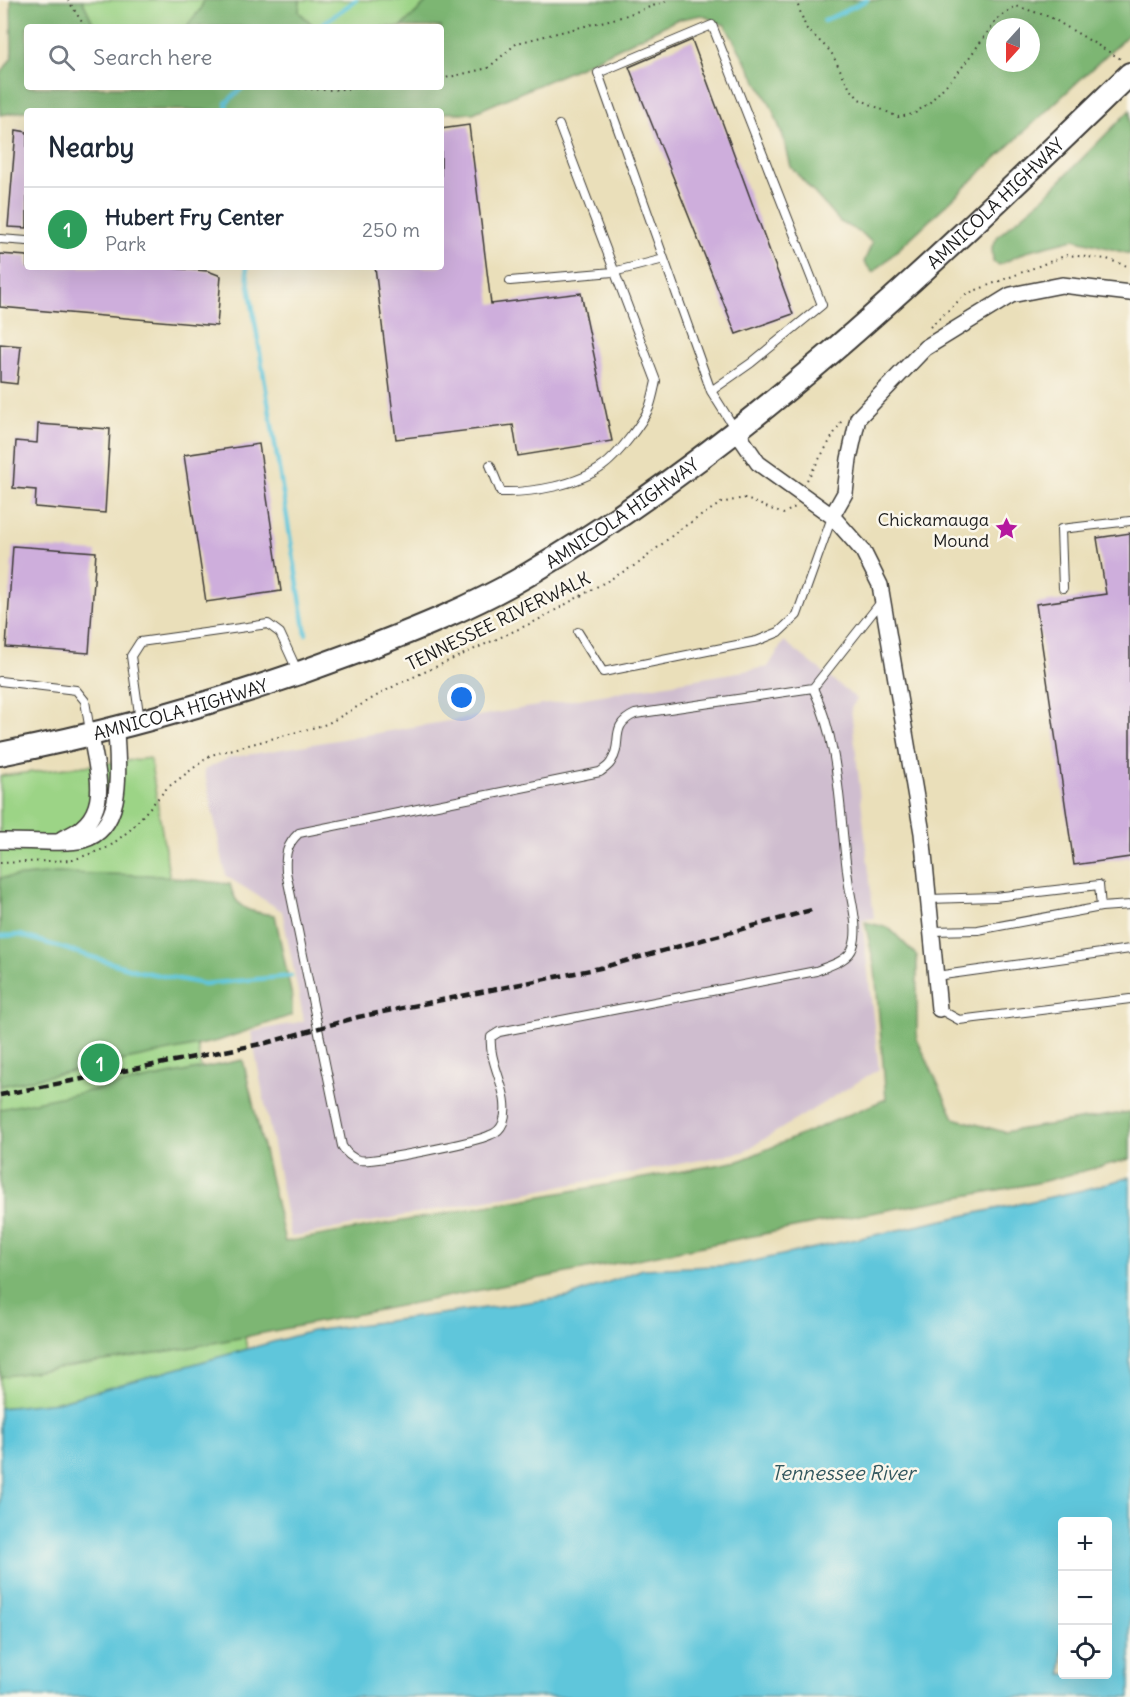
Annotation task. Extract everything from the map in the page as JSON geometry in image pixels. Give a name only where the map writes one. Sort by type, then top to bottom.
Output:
[{"type":"main road","name":"AMNICOLA HIGHWAY","points":[[0,754],[91,736],[298,675],[397,637],[527,575],[639,503],[832,354],[923,274],[1087,116],[1126,67]]},
{"type":"street","points":[[832,516],[845,493],[849,459],[858,418],[925,348],[1011,295],[1062,285],[1130,292]]},
{"type":"street","points":[[736,430],[758,463],[832,516],[863,550],[880,585],[922,833],[939,1009]]},
{"type":"street","points":[[0,841],[85,839],[98,832],[110,815],[117,791],[116,729]]},
{"type":"street","points":[[58,840],[73,834],[87,824],[100,794],[91,736]]},
{"type":"lane","points":[[711,391],[751,363],[822,305],[712,25],[598,73],[711,391],[736,430]]},
{"type":"lane","points":[[490,465],[501,492],[528,493],[571,481],[603,467],[624,444],[649,408],[656,381],[559,125]]},
{"type":"lane","points":[[0,238],[24,241]]},
{"type":"lane","points":[[510,281],[613,272],[664,259]]},
{"type":"lane","points":[[578,632],[603,672],[767,638],[791,623],[797,615],[832,516]]},
{"type":"lane","points":[[1063,588],[1061,529],[1130,521]]},
{"type":"lane","points":[[813,688],[823,708],[830,734],[838,786],[854,921],[853,947],[848,955],[816,971],[499,1032],[491,1037],[490,1046],[504,1101],[503,1125],[497,1132],[480,1138],[375,1160],[356,1160],[347,1154],[342,1146],[286,872],[285,853],[290,842],[299,833],[600,772],[611,762],[617,732],[624,719],[635,714],[813,688],[882,601]]},
{"type":"lane","points":[[140,723],[132,656],[140,642],[268,624],[280,633],[298,675]]},
{"type":"lane","points":[[0,681],[76,690],[85,701],[91,736]]},
{"type":"lane","points":[[928,899],[995,897],[1100,885],[1101,907]]},
{"type":"lane","points":[[931,931],[978,930],[1101,907],[1130,905]]},
{"type":"lane","points":[[936,976],[1130,950]]},
{"type":"lane","points":[[939,1009],[959,1020],[1130,999]]},
{"type":"path","points":[[68,0],[83,24]]},
{"type":"path","points":[[444,78],[488,68],[517,42],[621,17],[670,0]]},
{"type":"path","points":[[796,0],[806,28],[831,52],[849,87],[859,99],[898,117],[914,114],[930,102],[960,70],[999,17],[1016,6],[1050,17],[1114,52],[1126,67]]},
{"type":"path","points":[[922,334],[966,294],[1025,269],[1067,255],[1107,259],[1130,267]]},
{"type":"path","name":"TENNESSEE RIVERWALK","points":[[0,863],[73,860],[109,847],[130,829],[167,788],[211,755],[327,724],[396,685],[536,621],[639,563],[680,530],[722,503],[744,498],[783,514],[794,509],[825,446],[843,419]]},
{"type":"shaded area","points":[[784,641],[857,699],[851,708],[874,918],[862,920],[879,1069],[743,1152],[291,1237],[251,1032],[304,1021],[282,911],[226,876],[204,770],[229,758],[768,667]]},
{"type":"green space","points":[[11,0],[82,0],[94,24],[24,24],[24,90],[444,90],[444,24],[404,24],[429,0],[1130,0],[1130,33],[873,273],[864,262],[872,243],[863,234],[840,222],[791,167],[784,139],[772,108],[725,25],[701,15],[676,20],[580,67],[473,113],[444,113],[444,108],[24,108],[24,111],[0,115],[0,75],[12,57]]},
{"type":"green space","points":[[82,0],[204,0],[200,10],[188,24],[94,24]]},
{"type":"green space","points":[[204,0],[300,0],[299,12],[312,24],[188,24],[200,10]]},
{"type":"green space","points":[[300,0],[429,0],[404,24],[312,24],[299,12]]},
{"type":"green space","points":[[1130,110],[1130,254],[1074,239],[1030,250],[999,265],[993,262],[992,247],[998,236],[1043,198]]},
{"type":"green space","points":[[150,758],[247,1350],[58,1402],[0,1408],[0,776]]},
{"type":"green space","points":[[57,873],[149,875],[230,884],[236,900],[245,909],[275,915],[292,997],[292,1015],[218,1041],[0,1086],[0,878]]},
{"type":"green space","points":[[865,922],[889,928],[917,956],[917,1039],[954,1118],[1004,1132],[1130,1112],[1130,1159],[1037,1183],[849,1217],[188,1348],[0,1377],[0,1109],[243,1060],[285,1242],[739,1161],[886,1099],[875,969]]},
{"type":"water","name":"Tennessee River","points":[[1130,1177],[1130,1697],[0,1697],[0,1408],[58,1402],[312,1331],[569,1297],[643,1269],[736,1265],[1083,1190]]},
{"type":"building","points":[[692,40],[793,314],[736,334],[629,67]]},
{"type":"building","points":[[469,125],[491,304],[581,293],[612,441],[518,456],[513,425],[396,439],[375,270],[444,270],[444,129]]},
{"type":"building","points":[[16,130],[24,131],[24,228],[8,227]]},
{"type":"building","points":[[0,254],[24,256],[24,270],[195,270],[208,271],[221,276],[217,326],[0,307]]},
{"type":"building","points":[[0,344],[21,346],[17,384],[0,382]]},
{"type":"building","points":[[38,424],[110,429],[105,513],[35,507],[36,490],[13,488],[16,441],[37,443]]},
{"type":"building","points":[[259,444],[281,591],[206,602],[184,455]]},
{"type":"building","points":[[1130,533],[1130,857],[1074,865],[1036,604],[1106,594],[1097,538]]},
{"type":"building","points":[[13,546],[96,552],[89,653],[6,647]]},
{"type":"waterway","points":[[322,24],[356,0]]},
{"type":"waterway","points":[[824,21],[867,0]]},
{"type":"waterway","points":[[227,108],[226,103],[240,90]]},
{"type":"waterway","points":[[246,270],[306,634]]},
{"type":"waterway","points":[[0,936],[20,935],[138,971],[204,984],[291,976]]},
{"type":"railway","points":[[0,1095],[266,1043],[358,1017],[600,968],[815,909]]},
{"type":"place","name":"Chickamauga Mound","points":[[1007,529]]},
{"type":"place","name":"Hubert Fry Center","points":[[100,1063]]}]
